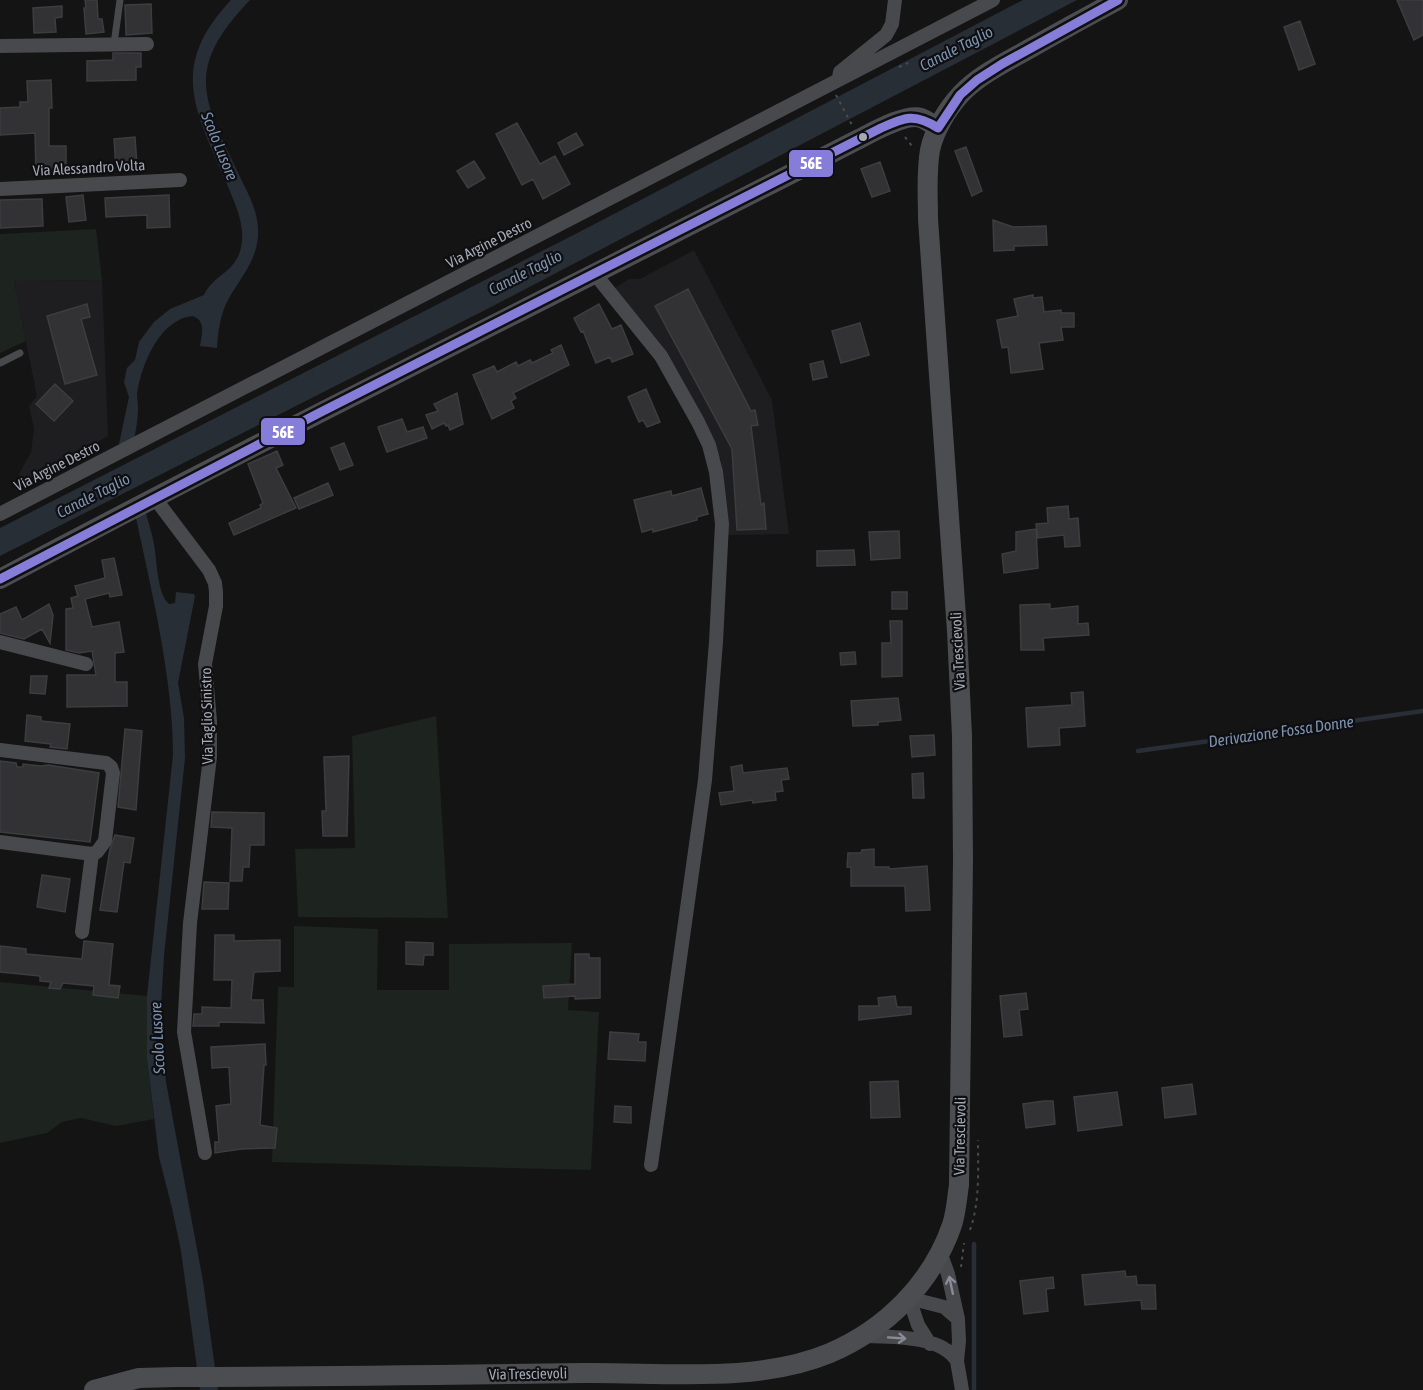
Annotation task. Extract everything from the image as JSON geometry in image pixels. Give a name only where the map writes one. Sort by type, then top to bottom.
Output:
[{"type":"main road","points":[[0,579],[154,497],[884,127],[916,117],[938,128],[960,95],[977,81],[1002,64],[1118,0]]},
{"type":"main road","name":"Via Trescievoli","points":[[94,1390],[139,1378],[721,1374],[774,1368],[802,1363],[830,1353],[864,1336],[909,1298],[929,1273],[952,1225],[959,1185],[963,798],[957,631],[928,219],[927,180],[930,150],[938,128]]},
{"type":"street","points":[[835,85],[840,72],[886,34],[892,24],[895,0]]},
{"type":"street","name":"Via Argine Destro","points":[[0,514],[835,85],[993,0]]},
{"type":"street","points":[[0,46],[147,44]]},
{"type":"street","name":"Via Alessandro Volta","points":[[0,189],[180,180]]},
{"type":"street","points":[[596,274],[661,356],[698,422],[709,445],[716,471],[722,524],[716,642],[705,780],[651,1165]]},
{"type":"street","name":"Via Taglio Sinistro","points":[[154,497],[209,570],[216,592],[216,606],[205,664],[210,721],[210,757],[190,923],[184,1032],[205,1153]]},
{"type":"street","points":[[0,642],[86,664]]},
{"type":"street","points":[[0,750],[106,763],[111,767],[112,773],[105,841],[98,852],[92,854],[0,842]]},
{"type":"street","points":[[82,932],[92,854]]},
{"type":"street","points":[[940,1252],[948,1274],[958,1319],[957,1361],[962,1390]]},
{"type":"street","points":[[909,1298],[944,1306],[958,1319]]},
{"type":"street","points":[[909,1298],[918,1325],[930,1344]]},
{"type":"street","points":[[864,1336],[920,1340],[949,1350],[957,1361]]},
{"type":"lane","points":[[114,44],[120,0]]},
{"type":"lane","points":[[0,363],[20,353]]},
{"type":"path","points":[[898,67],[908,63]]},
{"type":"path","points":[[835,85],[854,130]]},
{"type":"shaded area","points":[[96,229],[102,280],[14,281],[26,341],[0,353],[0,234]]},
{"type":"shaded area","points":[[694,250],[772,400],[789,534],[726,535],[721,461],[698,409],[613,289],[629,279],[640,279]]},
{"type":"shaded area","points":[[102,280],[108,436],[25,484],[19,474],[31,452],[34,429],[29,406],[37,396],[14,281]]},
{"type":"shaded area","points":[[436,716],[448,918],[298,917],[295,849],[355,848],[352,736]]},
{"type":"shaded area","points":[[294,926],[378,929],[377,990],[449,990],[449,944],[572,943],[568,1010],[599,1012],[591,1170],[272,1162],[278,987],[294,987]]},
{"type":"shaded area","points":[[0,982],[147,996],[147,1059],[154,1119],[116,1126],[81,1118],[62,1122],[47,1133],[0,1143]]},
{"type":"water","name":"Scolo Lusore","points":[[231,0],[250,0],[229,25],[215,47],[208,67],[206,86],[217,128],[253,206],[258,227],[255,253],[225,306],[217,348],[200,346],[201,325],[200,321],[193,316],[181,319],[161,335],[148,358],[139,383],[138,416],[134,440],[123,447],[119,444],[129,397],[124,382],[127,368],[135,360],[139,342],[154,322],[170,309],[204,295],[214,281],[232,266],[240,252],[242,234],[240,219],[205,133],[193,89],[194,68],[199,47],[211,24]]},
{"type":"water","name":"Canale Taglio","points":[[1023,0],[1077,0],[493,306],[0,556],[0,528],[589,227]]},
{"type":"water","name":"Scolo Lusore","points":[[146,513],[154,544],[160,585],[165,599],[169,604],[175,603],[176,592],[195,596],[178,683],[184,718],[185,758],[164,956],[160,1024],[166,1082],[203,1281],[218,1390],[200,1390],[181,1251],[159,1157],[147,1059],[147,996],[173,755],[166,666],[136,518]]},
{"type":"building","points":[[85,0],[97,0],[98,19],[102,19],[104,32],[86,34]]},
{"type":"building","points":[[1397,0],[1423,0],[1423,35],[1414,40]]},
{"type":"building","points":[[151,4],[152,33],[126,35],[125,5]]},
{"type":"building","points":[[62,6],[62,17],[55,18],[56,32],[34,33],[33,8]]},
{"type":"building","points":[[1300,21],[1315,64],[1299,70],[1284,27]]},
{"type":"building","points":[[113,53],[141,53],[141,67],[136,67],[136,80],[87,81],[87,61],[113,60]]},
{"type":"building","points":[[51,80],[52,108],[49,108],[49,146],[66,146],[66,173],[36,174],[35,133],[0,135],[0,108],[20,107],[20,102],[28,102],[27,81]]},
{"type":"building","points":[[517,123],[540,164],[555,156],[570,184],[543,199],[533,179],[522,185],[496,134]]},
{"type":"building","points":[[576,133],[583,145],[564,155],[558,143]]},
{"type":"building","points":[[135,137],[137,166],[116,168],[114,139]]},
{"type":"building","points":[[966,147],[982,191],[972,196],[955,151]]},
{"type":"building","points":[[474,161],[485,178],[468,188],[457,171]]},
{"type":"building","points":[[880,162],[890,191],[872,197],[861,169]]},
{"type":"building","points":[[83,195],[86,220],[69,222],[66,197]]},
{"type":"building","points":[[169,195],[170,227],[147,228],[147,215],[106,217],[105,198]]},
{"type":"building","points":[[42,199],[43,226],[0,228],[0,200]]},
{"type":"building","points":[[993,220],[1013,227],[1046,226],[1047,245],[1014,246],[1014,250],[994,251]]},
{"type":"building","points":[[688,289],[751,411],[755,410],[758,425],[751,426],[766,529],[737,530],[732,449],[655,306]]},
{"type":"building","points":[[1033,295],[1033,298],[1042,297],[1044,312],[1061,310],[1061,313],[1074,313],[1074,327],[1061,327],[1063,340],[1039,343],[1043,369],[1011,373],[1008,347],[1002,348],[997,320],[1018,316],[1014,299]]},
{"type":"building","points":[[87,304],[90,317],[81,319],[97,375],[65,384],[47,316]]},
{"type":"building","points":[[599,304],[612,329],[621,325],[633,354],[612,362],[610,357],[596,363],[583,331],[581,332],[574,318]]},
{"type":"building","points":[[860,323],[869,355],[841,363],[832,331]]},
{"type":"building","points":[[561,345],[569,365],[513,393],[516,398],[511,401],[514,408],[492,419],[473,375],[494,366],[497,372],[516,362],[518,366],[530,360],[532,363],[553,353],[551,350]]},
{"type":"building","points":[[823,361],[827,377],[813,380],[810,364]]},
{"type":"building","points":[[55,384],[73,401],[54,421],[36,404]]},
{"type":"building","points":[[646,389],[660,422],[647,427],[643,420],[639,422],[628,397]]},
{"type":"building","points":[[457,393],[463,424],[450,430],[444,423],[432,429],[426,415],[438,411],[434,404]]},
{"type":"building","points":[[402,419],[407,432],[423,427],[427,438],[387,452],[378,427]]},
{"type":"building","points":[[344,443],[353,465],[340,470],[331,448]]},
{"type":"building","points":[[277,451],[283,465],[276,468],[296,508],[234,535],[229,523],[261,508],[260,505],[263,503],[248,464]]},
{"type":"building","points":[[328,483],[333,495],[299,509],[294,498]]},
{"type":"building","points":[[701,488],[708,514],[697,517],[697,520],[653,532],[653,529],[642,532],[634,500],[671,491],[672,496]]},
{"type":"building","points":[[1068,506],[1069,519],[1078,518],[1080,546],[1065,547],[1064,535],[1038,538],[1036,524],[1048,523],[1047,508]]},
{"type":"building","points":[[1036,529],[1038,568],[1004,573],[1002,554],[1016,551],[1016,532]]},
{"type":"building","points":[[899,531],[900,558],[871,560],[869,532]]},
{"type":"building","points":[[854,550],[855,565],[817,566],[817,551]]},
{"type":"building","points":[[114,558],[122,595],[110,597],[109,593],[85,599],[92,627],[119,622],[124,652],[115,653],[115,682],[127,682],[127,706],[67,707],[67,675],[96,675],[92,651],[79,653],[66,650],[66,609],[73,608],[71,598],[78,596],[75,586],[105,578],[102,560]]},
{"type":"building","points":[[892,592],[907,592],[907,609],[892,609]]},
{"type":"building","points":[[49,604],[53,615],[50,643],[42,629],[24,639],[0,633],[0,614],[16,607],[22,620]]},
{"type":"building","points":[[1050,604],[1050,609],[1078,606],[1078,624],[1088,623],[1089,635],[1043,638],[1044,650],[1021,650],[1020,605]]},
{"type":"building","points":[[890,621],[902,621],[902,676],[882,677],[882,643],[891,643]]},
{"type":"building","points":[[855,652],[856,664],[841,665],[840,653]]},
{"type":"building","points":[[31,676],[47,676],[45,694],[30,693]]},
{"type":"building","points":[[1083,692],[1085,726],[1059,728],[1060,745],[1028,747],[1026,708],[1072,705],[1071,693]]},
{"type":"building","points":[[898,698],[901,720],[878,722],[878,725],[853,726],[851,701]]},
{"type":"building","points":[[27,715],[41,717],[41,721],[70,724],[67,749],[50,747],[51,744],[25,741]]},
{"type":"building","points":[[125,729],[142,731],[136,810],[118,807]]},
{"type":"building","points":[[934,735],[935,755],[912,757],[910,736]]},
{"type":"building","points":[[349,756],[347,836],[323,836],[322,811],[326,811],[324,757]]},
{"type":"building","points":[[0,761],[16,763],[17,767],[23,767],[23,764],[48,765],[99,773],[90,842],[0,832]]},
{"type":"building","points":[[742,765],[743,773],[787,768],[789,779],[781,780],[783,791],[775,792],[776,800],[753,803],[752,800],[721,805],[719,793],[734,791],[731,767]]},
{"type":"building","points":[[923,773],[924,798],[913,798],[912,774]]},
{"type":"building","points":[[212,812],[264,813],[264,845],[250,845],[249,867],[243,867],[242,881],[230,881],[232,828],[211,827]]},
{"type":"building","points":[[115,835],[134,838],[130,863],[124,862],[117,912],[100,910],[110,849]]},
{"type":"building","points":[[874,849],[874,867],[889,867],[889,869],[927,866],[930,910],[906,911],[905,886],[851,886],[851,867],[847,867],[848,853],[861,853],[862,850]]},
{"type":"building","points":[[42,875],[70,879],[65,912],[37,907]]},
{"type":"building","points":[[204,882],[229,883],[228,909],[202,909]]},
{"type":"building","points":[[215,935],[234,935],[234,941],[280,940],[280,971],[254,972],[251,1000],[263,1000],[264,1023],[219,1022],[219,1026],[193,1026],[194,1014],[202,1014],[202,1007],[231,1008],[232,980],[214,980]]},
{"type":"building","points":[[84,941],[113,944],[109,985],[120,986],[118,998],[93,995],[94,986],[63,983],[60,989],[49,988],[51,982],[40,981],[40,976],[0,972],[0,946],[26,949],[26,954],[82,959]]},
{"type":"building","points":[[406,942],[433,943],[433,955],[424,955],[423,965],[406,964]]},
{"type":"building","points":[[575,954],[589,954],[589,958],[600,958],[600,998],[575,999],[575,996],[544,998],[543,986],[575,984]]},
{"type":"building","points":[[1026,993],[1028,1009],[1019,1010],[1022,1035],[1004,1037],[1000,996]]},
{"type":"building","points":[[895,996],[897,1007],[911,1007],[911,1014],[859,1020],[859,1006],[879,1006],[878,998]]},
{"type":"building","points":[[610,1032],[639,1034],[638,1042],[646,1042],[645,1061],[608,1059]]},
{"type":"building","points":[[265,1044],[266,1065],[264,1065],[260,1125],[277,1128],[275,1148],[241,1149],[215,1153],[215,1142],[219,1142],[216,1106],[231,1104],[229,1067],[212,1068],[211,1047]]},
{"type":"building","points":[[898,1081],[900,1117],[871,1118],[870,1082]]},
{"type":"building","points":[[1192,1084],[1196,1114],[1165,1118],[1162,1088]]},
{"type":"building","points":[[1117,1092],[1122,1125],[1078,1131],[1074,1097]]},
{"type":"building","points":[[1053,1101],[1055,1124],[1026,1128],[1023,1104]]},
{"type":"building","points":[[615,1106],[631,1107],[631,1123],[614,1122]]},
{"type":"building","points":[[1125,1271],[1126,1277],[1136,1276],[1137,1285],[1155,1285],[1156,1309],[1142,1309],[1141,1300],[1085,1305],[1082,1275]]},
{"type":"building","points":[[1053,1277],[1054,1288],[1046,1289],[1048,1311],[1024,1314],[1020,1281]]},
{"type":"waterway","name":"Derivazione Fossa Donne","points":[[1138,751],[1423,711]]},
{"type":"waterway","name":"Derivazione Fossa Donne","points":[[974,1244],[974,1390]]},
{"type":"transit line","name":"56E","points":[[0,579],[321,412],[881,128],[910,118],[923,120],[938,128],[960,95],[977,80],[1118,0]]}]
